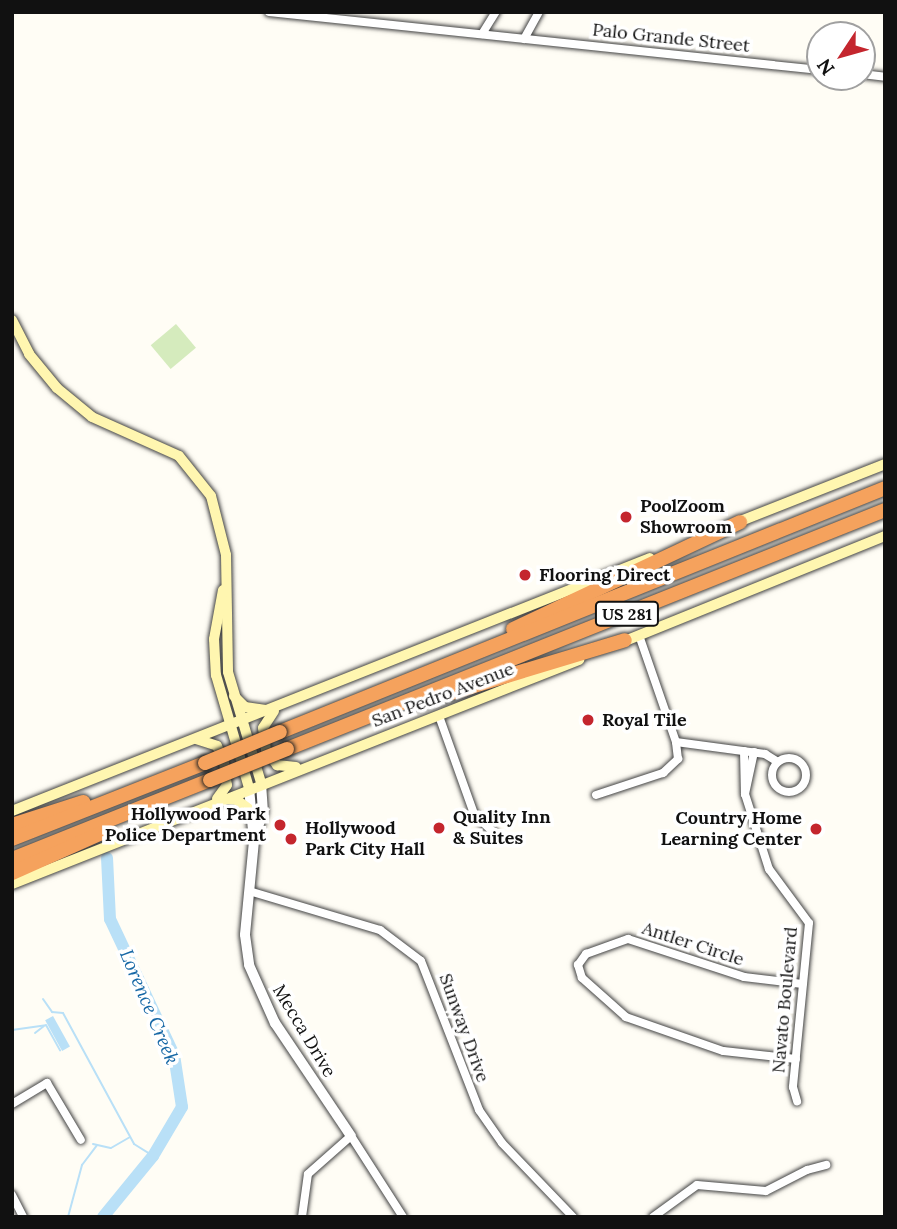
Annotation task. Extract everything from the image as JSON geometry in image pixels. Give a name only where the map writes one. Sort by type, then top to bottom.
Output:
[{"type":"highway","name":"US 281","points":[[12,839],[205,764],[885,488]]},
{"type":"highway","name":"US 281","points":[[12,859],[885,510]]},
{"type":"highway","points":[[400,684],[740,522]]},
{"type":"highway","points":[[369,716],[632,637]]},
{"type":"highway","points":[[12,825],[205,764]]},
{"type":"highway","points":[[12,873],[194,786]]},
{"type":"main road","points":[[12,320],[41,370],[72,401],[108,425],[167,448],[197,474],[218,510],[226,581],[214,639],[236,724],[261,783]]},
{"type":"main road","points":[[12,811],[885,464]]},
{"type":"main road","name":"San Pedro Avenue","points":[[12,884],[885,536]]},
{"type":"main road","points":[[228,696],[245,707],[276,708]]},
{"type":"main road","points":[[196,739],[216,724],[228,696]]},
{"type":"main road","points":[[276,708],[263,727],[266,750],[277,765],[304,766]]},
{"type":"main road","name":"Mecca Drive","points":[[236,724],[249,788]]},
{"type":"main road","points":[[196,739],[217,746],[227,775],[225,791],[217,801]]},
{"type":"main road","points":[[217,801],[237,800],[253,812]]},
{"type":"street","name":"Palo Grande Street","points":[[269,12],[806,69]]},
{"type":"street","points":[[482,34],[496,12]]},
{"type":"street","points":[[524,39],[539,12]]},
{"type":"street","points":[[596,795],[670,769],[678,759],[676,742],[632,637]]},
{"type":"street","points":[[439,716],[474,814],[493,832]]},
{"type":"street","points":[[676,742],[754,752],[778,762],[789,758],[802,764],[806,774],[800,788],[789,792],[778,788],[772,772],[778,762]]},
{"type":"street","name":"Navato Boulevard","points":[[744,751],[745,794],[774,878],[809,923],[796,1059],[797,1101]]},
{"type":"street","points":[[745,794],[754,752]]},
{"type":"street","name":"Mecca Drive","points":[[254,841],[263,812],[261,783]]},
{"type":"street","name":"Mecca Drive","points":[[249,788],[254,841],[245,935],[256,985],[275,1023],[403,1217]]},
{"type":"street","name":"Sunway Drive","points":[[249,891],[380,930],[421,961],[479,1110],[502,1143],[573,1217]]},
{"type":"street","name":"Antler Circle","points":[[796,1059],[723,1051],[626,1017],[582,978],[578,965],[586,954],[628,939],[744,978],[803,984]]},
{"type":"street","points":[[12,1104],[47,1083],[81,1140]]},
{"type":"street","points":[[302,1217],[308,1174],[351,1136]]},
{"type":"street","points":[[653,1217],[696,1185],[766,1191],[807,1170],[826,1165]]},
{"type":"street","points":[[12,1195],[24,1215]]},
{"type":"green space","points":[[176,324],[196,348],[171,369],[151,345]]},
{"type":"water","points":[[53,1016],[70,1047],[62,1051],[45,1020]]},
{"type":"waterway","name":"Lorence Creek","points":[[103,1217],[153,1156],[182,1107],[174,1055],[110,919],[107,858]]},
{"type":"waterway","points":[[43,999],[52,1012],[63,1013],[134,1144],[153,1156]]},
{"type":"waterway","points":[[12,1030],[46,1025],[60,1050]]},
{"type":"waterway","points":[[35,1033],[44,1026]]},
{"type":"waterway","points":[[93,1144],[111,1148],[130,1137]]},
{"type":"waterway","points":[[68,1217],[82,1165],[97,1145]]},
{"type":"waterway","points":[[32,1216],[37,1217]]},
{"type":"place","name":"PoolZoom Showroom","points":[[626,517]]},
{"type":"place","name":"Flooring Direct","points":[[525,575]]},
{"type":"place","name":"Royal Tile","points":[[588,720]]},
{"type":"place","name":"Hollywood Park Police Department","points":[[280,825]]},
{"type":"place","name":"Quality Inn & Suites","points":[[439,828]]},
{"type":"place","name":"Country Home Learning Center","points":[[816,829]]},
{"type":"place","name":"Hollywood Park City Hall","points":[[291,839]]}]
